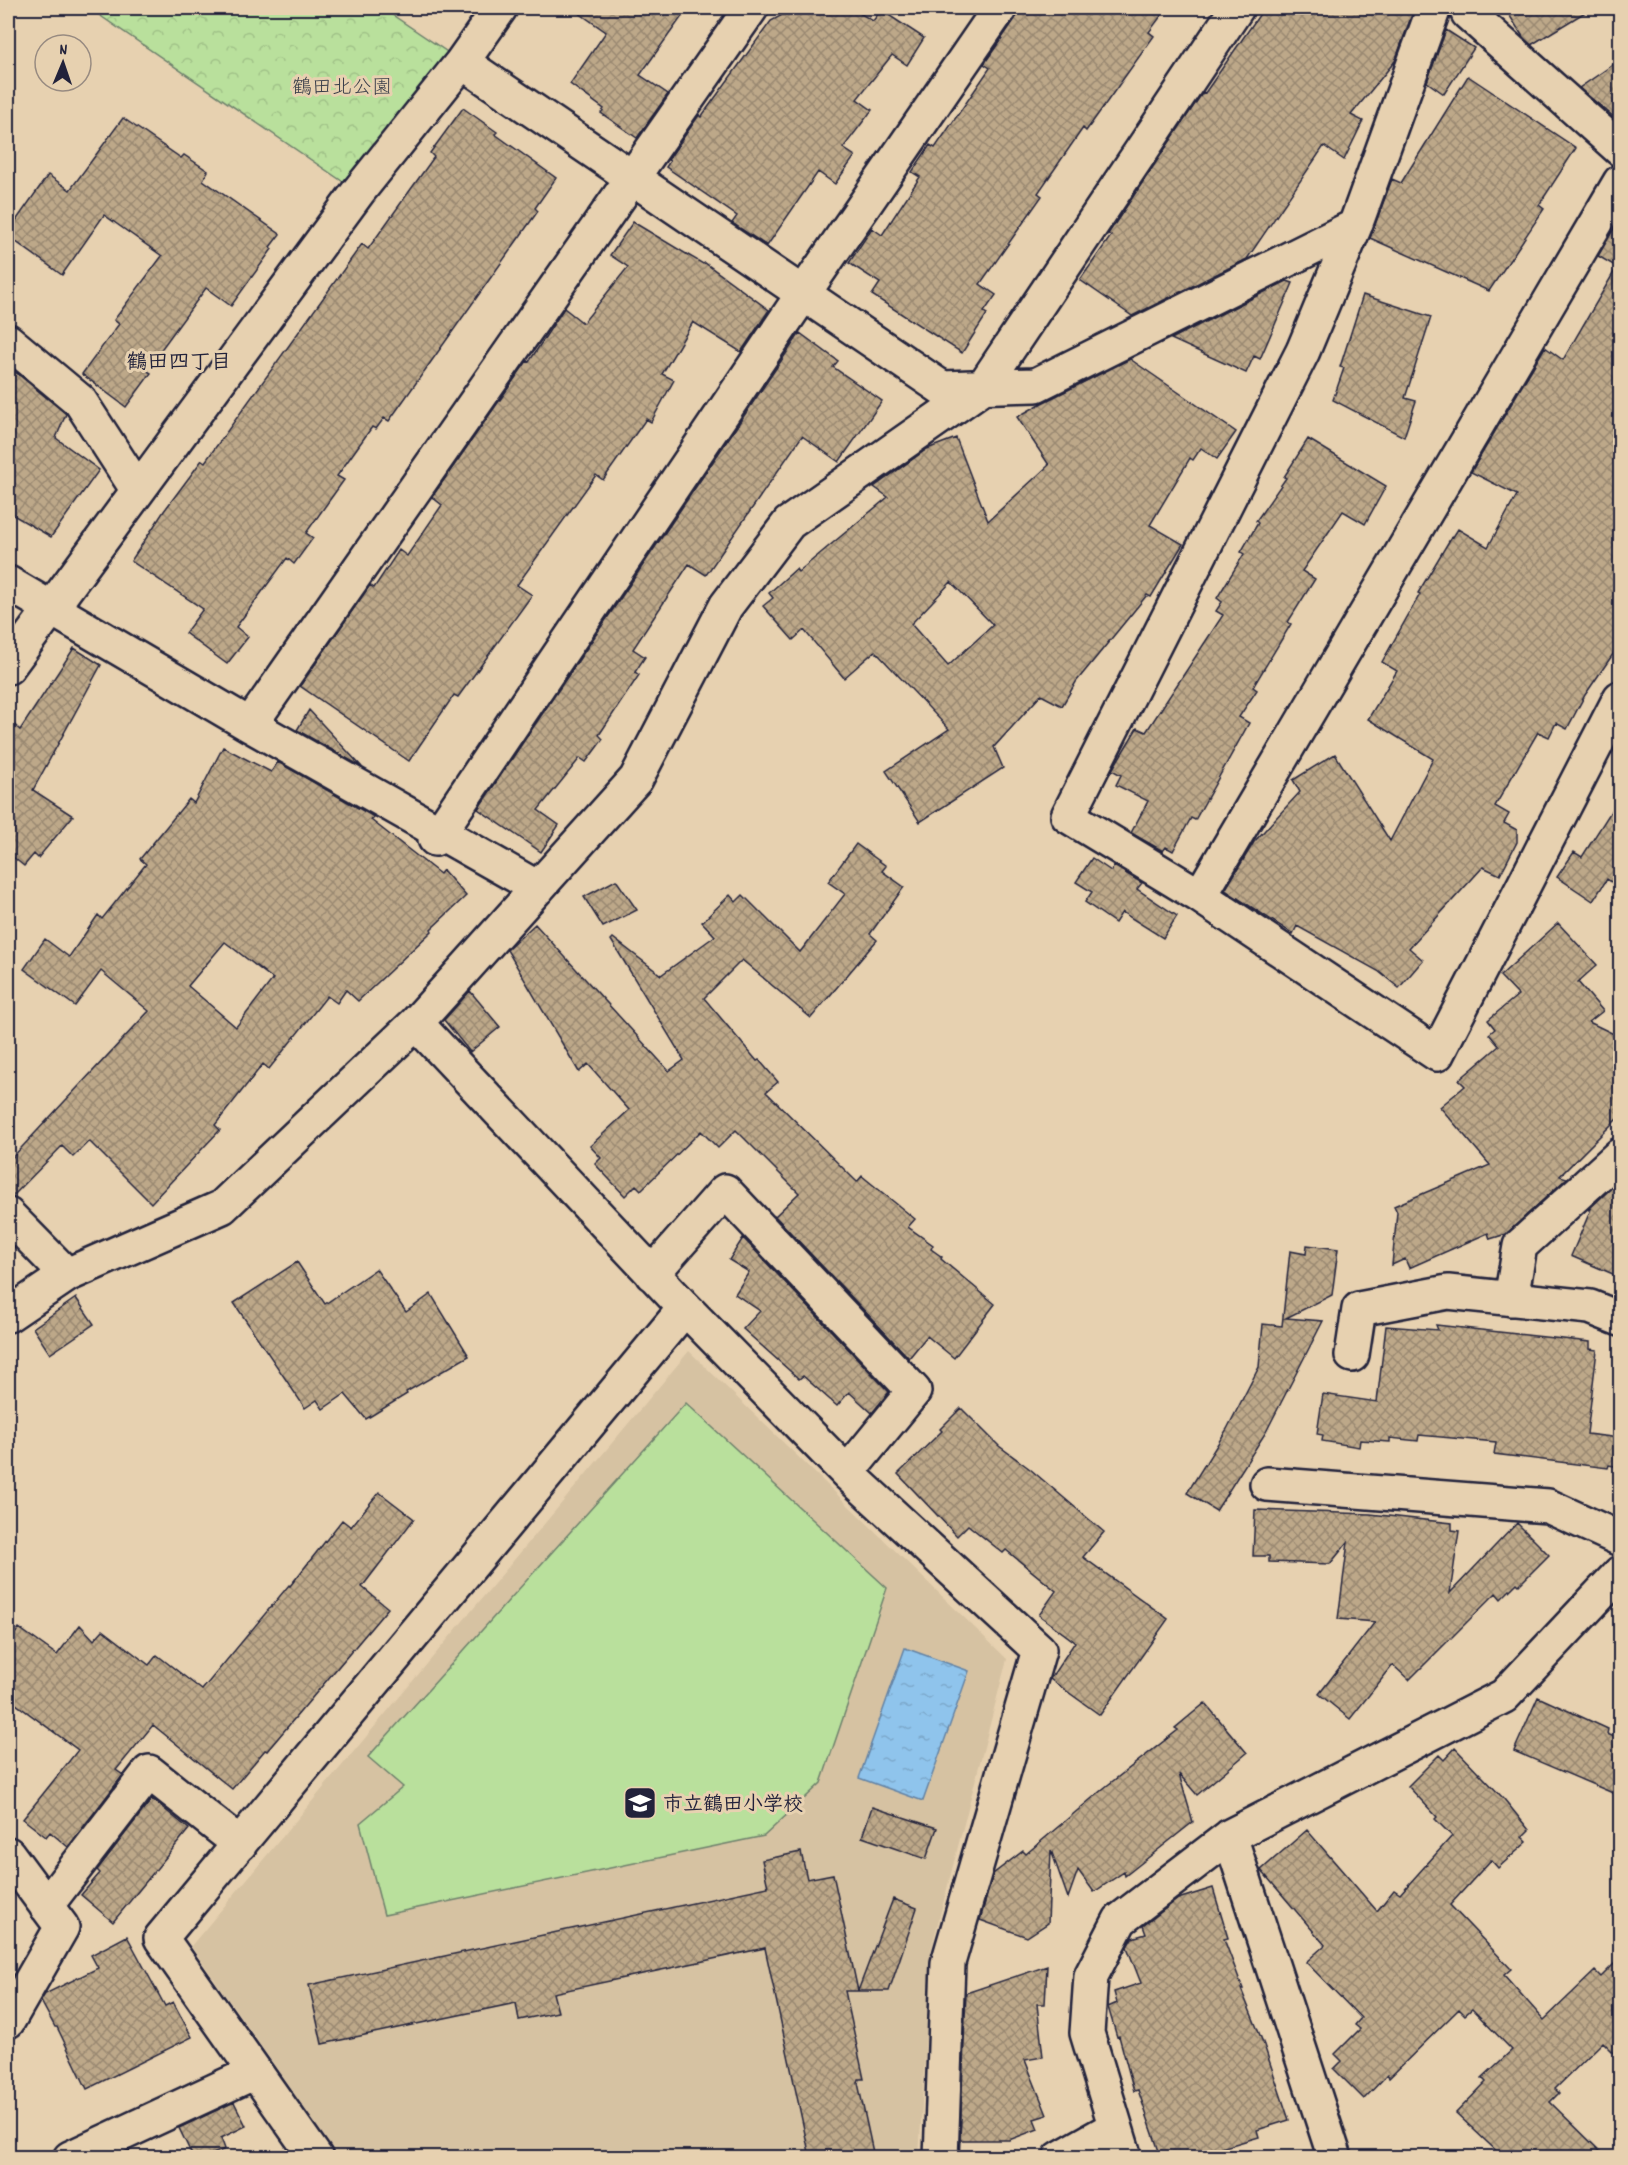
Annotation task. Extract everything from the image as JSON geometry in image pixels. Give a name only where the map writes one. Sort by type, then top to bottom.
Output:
[{"type":"street","points":[[8,667],[358,192],[462,62],[500,8]]},
{"type":"street","points":[[250,724],[751,8]]},
{"type":"street","points":[[437,836],[803,294],[1000,8]]},
{"type":"street","points":[[8,1315],[68,1275],[222,1207],[416,1023],[636,779],[726,606],[789,523],[983,387],[1237,8]]},
{"type":"street","points":[[1434,8],[1355,226],[1303,351],[1068,816],[1200,896],[1437,1054],[1620,699]]},
{"type":"street","points":[[1469,9],[1620,149]]},
{"type":"street","points":[[462,62],[942,388],[1036,385],[1355,226]]},
{"type":"street","points":[[1200,896],[1620,182]]},
{"type":"street","points":[[8,341],[80,401],[137,489]]},
{"type":"street","points":[[8,582],[437,836],[538,888]]},
{"type":"street","points":[[416,1023],[652,1274],[847,1473],[1039,1650],[948,1963],[941,2157]]},
{"type":"street","points":[[1510,1299],[1520,1246],[1620,1155]]},
{"type":"street","points":[[652,1274],[725,1191],[914,1391],[847,1473]]},
{"type":"street","points":[[8,1215],[68,1275]]},
{"type":"street","points":[[1352,1355],[1359,1309],[1448,1292],[1590,1307],[1620,1319]]},
{"type":"street","points":[[316,2157],[161,1938],[685,1308]]},
{"type":"street","points":[[1267,1484],[1548,1506],[1620,1539]]},
{"type":"street","points":[[1060,2157],[1120,2142],[1088,2033],[1091,1976],[1120,1920],[1230,1836],[1503,1696],[1620,1573]]},
{"type":"street","points":[[46,1906],[149,1772],[240,1844]]},
{"type":"street","points":[[1230,1836],[1335,2157]]},
{"type":"street","points":[[8,1854],[62,1927],[8,2021]]},
{"type":"street","points":[[70,2157],[255,2072]]},
{"type":"shaded area","name":"市立鶴田小学校","points":[[689,1351],[1007,1659],[931,1950],[919,2157],[339,2157],[191,1946]]},
{"type":"green space","name":"鶴田北公園","points":[[89,8],[382,8],[462,62],[358,192]]},
{"type":"green space","points":[[686,1403],[887,1588],[821,1783],[764,1836],[384,1915],[360,1823],[403,1787],[368,1757]]},
{"type":"water","points":[[905,1648],[969,1671],[923,1801],[859,1778]]},
{"type":"building","points":[[572,8],[688,8],[640,75],[668,94],[637,138],[601,113],[604,109],[570,84],[606,32]]},
{"type":"building","points":[[795,8],[851,8],[873,21],[881,10],[924,38],[907,65],[892,55],[857,99],[872,110],[843,148],[855,156],[835,184],[818,172],[767,246],[732,223],[737,216],[666,167],[670,161],[668,160],[699,115],[701,117],[771,21]]},
{"type":"building","points":[[1021,8],[1167,8],[1149,32],[1154,36],[1086,131],[1083,128],[1038,193],[1042,196],[980,284],[996,295],[984,312],[987,314],[962,353],[872,295],[880,283],[849,263],[872,228],[882,235],[920,177],[912,172],[930,145],[935,148],[990,68],[984,64]]},
{"type":"building","points":[[1264,8],[1414,9],[1395,61],[1351,115],[1363,121],[1344,160],[1324,146],[1247,259],[1132,316],[1080,280],[1111,236],[1108,234],[1203,92],[1205,93]]},
{"type":"building","points":[[1505,8],[1592,8],[1531,45],[1523,37]]},
{"type":"building","points":[[1446,30],[1474,48],[1444,94],[1427,82]]},
{"type":"building","points":[[1620,60],[1620,122],[1579,88]]},
{"type":"building","points":[[1468,76],[1576,148],[1539,205],[1544,209],[1489,291],[1370,238],[1392,179],[1401,183]]},
{"type":"building","points":[[463,108],[556,178],[535,208],[538,211],[389,421],[384,418],[376,429],[372,427],[337,476],[344,480],[306,533],[313,538],[294,564],[287,558],[236,627],[248,637],[227,664],[185,633],[203,609],[131,561],[164,511],[202,460],[205,462],[362,244],[368,249],[434,157],[430,153]]},
{"type":"building","points":[[123,118],[181,158],[184,155],[208,171],[203,180],[280,234],[270,247],[272,249],[231,306],[206,288],[146,370],[151,373],[126,407],[82,374],[119,324],[114,320],[162,256],[104,215],[62,275],[8,236],[8,232],[48,175],[70,190]]},
{"type":"building","points":[[1620,218],[1620,644],[1585,695],[1567,729],[1556,723],[1549,737],[1538,732],[1495,806],[1509,814],[1504,823],[1517,830],[1517,842],[1500,875],[1483,867],[1409,948],[1423,960],[1399,988],[1378,971],[1297,926],[1293,934],[1225,890],[1254,842],[1300,792],[1293,780],[1335,754],[1390,841],[1433,759],[1368,719],[1397,671],[1382,662],[1420,594],[1418,593],[1452,536],[1458,529],[1488,547],[1517,495],[1471,472],[1545,347],[1563,360],[1617,267],[1598,256]]},
{"type":"building","points":[[633,222],[703,264],[705,263],[769,310],[741,352],[693,322],[662,374],[674,380],[651,422],[646,419],[603,480],[596,475],[517,585],[532,595],[458,697],[454,695],[409,761],[300,686],[370,585],[374,588],[399,550],[407,556],[442,505],[432,497],[527,361],[529,362],[564,308],[583,323],[628,267],[610,255]]},
{"type":"building","points":[[1287,281],[1293,283],[1260,359],[1254,356],[1246,373],[1171,339]]},
{"type":"building","points":[[1363,295],[1431,317],[1405,398],[1416,401],[1404,437],[1333,400],[1344,368],[1340,367]]},
{"type":"building","points":[[800,333],[838,361],[833,367],[882,401],[839,462],[802,436],[706,575],[689,564],[633,649],[645,657],[635,672],[639,675],[599,735],[603,739],[586,762],[580,758],[538,810],[559,825],[541,852],[478,809]]},
{"type":"building","points":[[1130,359],[1236,432],[1217,459],[1201,448],[1193,460],[1190,458],[1150,525],[1183,544],[1151,597],[1147,595],[1076,682],[1062,706],[1041,695],[994,747],[1003,768],[920,822],[886,771],[949,729],[875,651],[844,678],[804,630],[793,640],[763,606],[773,598],[769,593],[796,569],[798,572],[888,497],[874,487],[927,449],[956,438],[988,521],[1049,465],[1017,417]],"holes":[[[951,582],[993,625],[948,666],[911,624]]]},
{"type":"building","points":[[8,368],[66,414],[56,438],[99,470],[51,537],[8,512]]},
{"type":"building","points":[[1308,439],[1386,486],[1365,524],[1343,511],[1302,571],[1315,579],[1288,622],[1291,624],[1253,687],[1257,690],[1239,717],[1249,723],[1195,820],[1191,818],[1173,851],[1166,847],[1163,851],[1131,833],[1148,801],[1116,785],[1121,775],[1112,770],[1137,728],[1146,732],[1223,615],[1216,611],[1222,602],[1217,598],[1244,554],[1241,552],[1258,523],[1256,521],[1286,478],[1284,477]]},
{"type":"building","points":[[74,648],[101,665],[33,790],[73,816],[38,858],[34,854],[24,866],[8,853],[8,719],[20,730]]},
{"type":"building","points":[[309,710],[362,767],[297,730]]},
{"type":"building","points":[[223,747],[271,772],[278,762],[374,817],[371,820],[440,874],[443,870],[466,896],[358,1001],[346,990],[337,1003],[327,996],[269,1069],[263,1064],[215,1125],[220,1130],[151,1203],[89,1141],[73,1157],[62,1146],[12,1197],[8,1197],[8,1162],[149,1011],[101,971],[75,1006],[24,969],[45,939],[69,957],[98,915],[102,919],[146,864],[140,859],[189,799],[194,803]],"holes":[[[225,942],[273,979],[236,1027],[188,986]]]},
{"type":"building","points":[[1620,797],[1620,888],[1607,879],[1593,901],[1557,877],[1574,852],[1582,857]]},
{"type":"building","points":[[856,844],[886,866],[882,871],[904,887],[870,934],[877,940],[811,1018],[742,960],[704,998],[757,1061],[759,1060],[778,1082],[766,1092],[857,1182],[862,1176],[915,1219],[908,1227],[933,1245],[931,1249],[942,1257],[941,1259],[995,1304],[954,1358],[927,1336],[909,1358],[775,1216],[799,1193],[736,1130],[718,1148],[701,1131],[641,1190],[636,1185],[625,1196],[595,1164],[601,1158],[590,1146],[629,1110],[588,1064],[579,1072],[507,950],[535,924],[669,1071],[684,1060],[611,940],[613,938],[661,975],[715,936],[702,922],[730,895],[736,902],[743,895],[800,952],[845,894],[828,882]]},
{"type":"building","points":[[1092,858],[1111,871],[1114,866],[1142,883],[1137,889],[1177,916],[1163,938],[1122,912],[1115,923],[1085,902],[1092,892],[1076,882]]},
{"type":"building","points":[[616,880],[637,910],[603,927],[584,897]]},
{"type":"building","points":[[1558,923],[1597,965],[1578,982],[1603,1011],[1589,1022],[1620,1037],[1620,1116],[1560,1176],[1567,1178],[1506,1234],[1490,1239],[1488,1233],[1409,1268],[1405,1259],[1392,1265],[1397,1212],[1394,1206],[1490,1165],[1440,1107],[1465,1086],[1459,1080],[1499,1046],[1489,1034],[1495,1029],[1488,1020],[1518,995],[1500,976]]},
{"type":"building","points":[[470,991],[500,1027],[470,1052],[444,1020]]},
{"type":"building","points":[[1620,1180],[1620,1277],[1571,1256],[1591,1209],[1588,1210]]},
{"type":"building","points":[[743,1238],[889,1392],[872,1413],[849,1392],[837,1406],[803,1376],[799,1379],[743,1329],[760,1311],[735,1294],[749,1272],[729,1260]]},
{"type":"building","points":[[1307,1245],[1338,1249],[1332,1295],[1286,1318],[1323,1321],[1266,1432],[1216,1511],[1187,1493],[1227,1429],[1259,1367],[1263,1324],[1282,1326],[1290,1251],[1306,1254]]},
{"type":"building","points":[[297,1262],[325,1304],[376,1269],[406,1312],[431,1294],[469,1356],[406,1392],[407,1394],[366,1419],[345,1394],[323,1409],[317,1400],[305,1408],[234,1303]]},
{"type":"building","points":[[76,1298],[94,1324],[50,1354],[33,1328]]},
{"type":"building","points":[[1436,1325],[1590,1342],[1590,1349],[1597,1350],[1587,1434],[1620,1438],[1620,1467],[1609,1465],[1608,1468],[1494,1454],[1496,1442],[1419,1435],[1418,1441],[1390,1438],[1390,1442],[1360,1440],[1359,1447],[1322,1441],[1323,1435],[1317,1434],[1323,1394],[1377,1402],[1386,1326],[1438,1330]]},
{"type":"building","points":[[961,1408],[999,1446],[1030,1469],[1104,1532],[1083,1557],[1168,1619],[1100,1715],[1050,1679],[1075,1642],[1039,1615],[1056,1591],[1006,1550],[1003,1553],[968,1525],[957,1536],[898,1474],[942,1431],[940,1429]]},
{"type":"building","points":[[379,1492],[414,1519],[362,1587],[388,1608],[232,1789],[153,1725],[116,1770],[123,1775],[68,1847],[50,1832],[46,1837],[23,1819],[78,1750],[8,1698],[8,1644],[19,1628],[57,1655],[80,1625],[94,1640],[103,1630],[149,1665],[157,1655],[202,1690],[290,1586],[342,1520],[351,1527]]},
{"type":"building","points":[[1255,1510],[1370,1514],[1452,1523],[1452,1530],[1459,1531],[1450,1593],[1517,1523],[1549,1555],[1519,1585],[1517,1583],[1501,1599],[1496,1593],[1409,1680],[1393,1665],[1350,1719],[1319,1694],[1375,1622],[1338,1619],[1348,1542],[1330,1564],[1269,1562],[1269,1556],[1253,1556]]},
{"type":"building","points":[[1538,1697],[1608,1729],[1607,1734],[1620,1739],[1620,1796],[1514,1751]]},
{"type":"building","points":[[1205,1703],[1247,1753],[1197,1795],[1179,1774],[1193,1822],[1125,1876],[1124,1872],[1094,1892],[1078,1870],[1068,1898],[1051,1850],[1048,1923],[1027,1937],[980,1920],[993,1874],[1023,1851],[1026,1854],[1104,1788],[1178,1730],[1175,1728]]},
{"type":"building","points":[[1455,1748],[1504,1799],[1529,1830],[1522,1837],[1527,1842],[1498,1868],[1491,1860],[1450,1905],[1511,1969],[1504,1975],[1544,2020],[1595,1971],[1601,1977],[1620,1958],[1620,2059],[1603,2042],[1555,2089],[1559,2093],[1550,2102],[1606,2157],[1503,2157],[1456,2113],[1486,2082],[1482,2078],[1512,2050],[1472,2009],[1465,2015],[1459,2009],[1389,2078],[1387,2075],[1364,2099],[1334,2069],[1342,2061],[1335,2054],[1360,2029],[1355,2025],[1361,2018],[1306,1962],[1325,1945],[1261,1870],[1307,1830],[1377,1911],[1394,1890],[1400,1894],[1452,1836],[1408,1786],[1439,1755],[1444,1760]]},
{"type":"building","points":[[152,1799],[189,1829],[113,1922],[81,1895],[100,1873],[97,1870]]},
{"type":"building","points":[[872,1807],[937,1828],[926,1859],[862,1837]]},
{"type":"building","points":[[801,1852],[807,1879],[833,1874],[858,1991],[845,1991],[864,2079],[859,2079],[858,2083],[874,2157],[810,2157],[765,1948],[553,1993],[558,2012],[519,2020],[516,2003],[322,2044],[309,1985],[768,1887],[762,1860]]},
{"type":"building","points":[[1213,1888],[1228,1938],[1224,1939],[1264,2045],[1289,2120],[1257,2130],[1259,2137],[1221,2148],[1223,2157],[1161,2157],[1138,2090],[1134,2091],[1119,2036],[1117,2037],[1108,2007],[1117,2003],[1114,1992],[1141,1983],[1127,1947],[1132,1938],[1146,1934],[1143,1926],[1178,1899]]},
{"type":"building","points":[[893,1899],[917,1908],[889,1991],[858,1991]]},
{"type":"building","points":[[127,1936],[165,2006],[173,2002],[192,2037],[87,2089],[57,2027],[41,2001],[45,1994],[98,1968],[91,1955]]},
{"type":"building","points":[[1047,1966],[1045,2004],[1037,2004],[1043,2057],[1025,2060],[1047,2115],[1034,2119],[1038,2129],[1009,2140],[960,2140],[966,1993]]},
{"type":"building","points":[[234,2102],[246,2126],[221,2138],[225,2149],[205,2157],[193,2157],[179,2128]]},
{"type":"place","name":"市立鶴田小学校","points":[[640,1803]]},
{"type":"district","name":"鶴田四丁目","points":[[179,361]]}]
